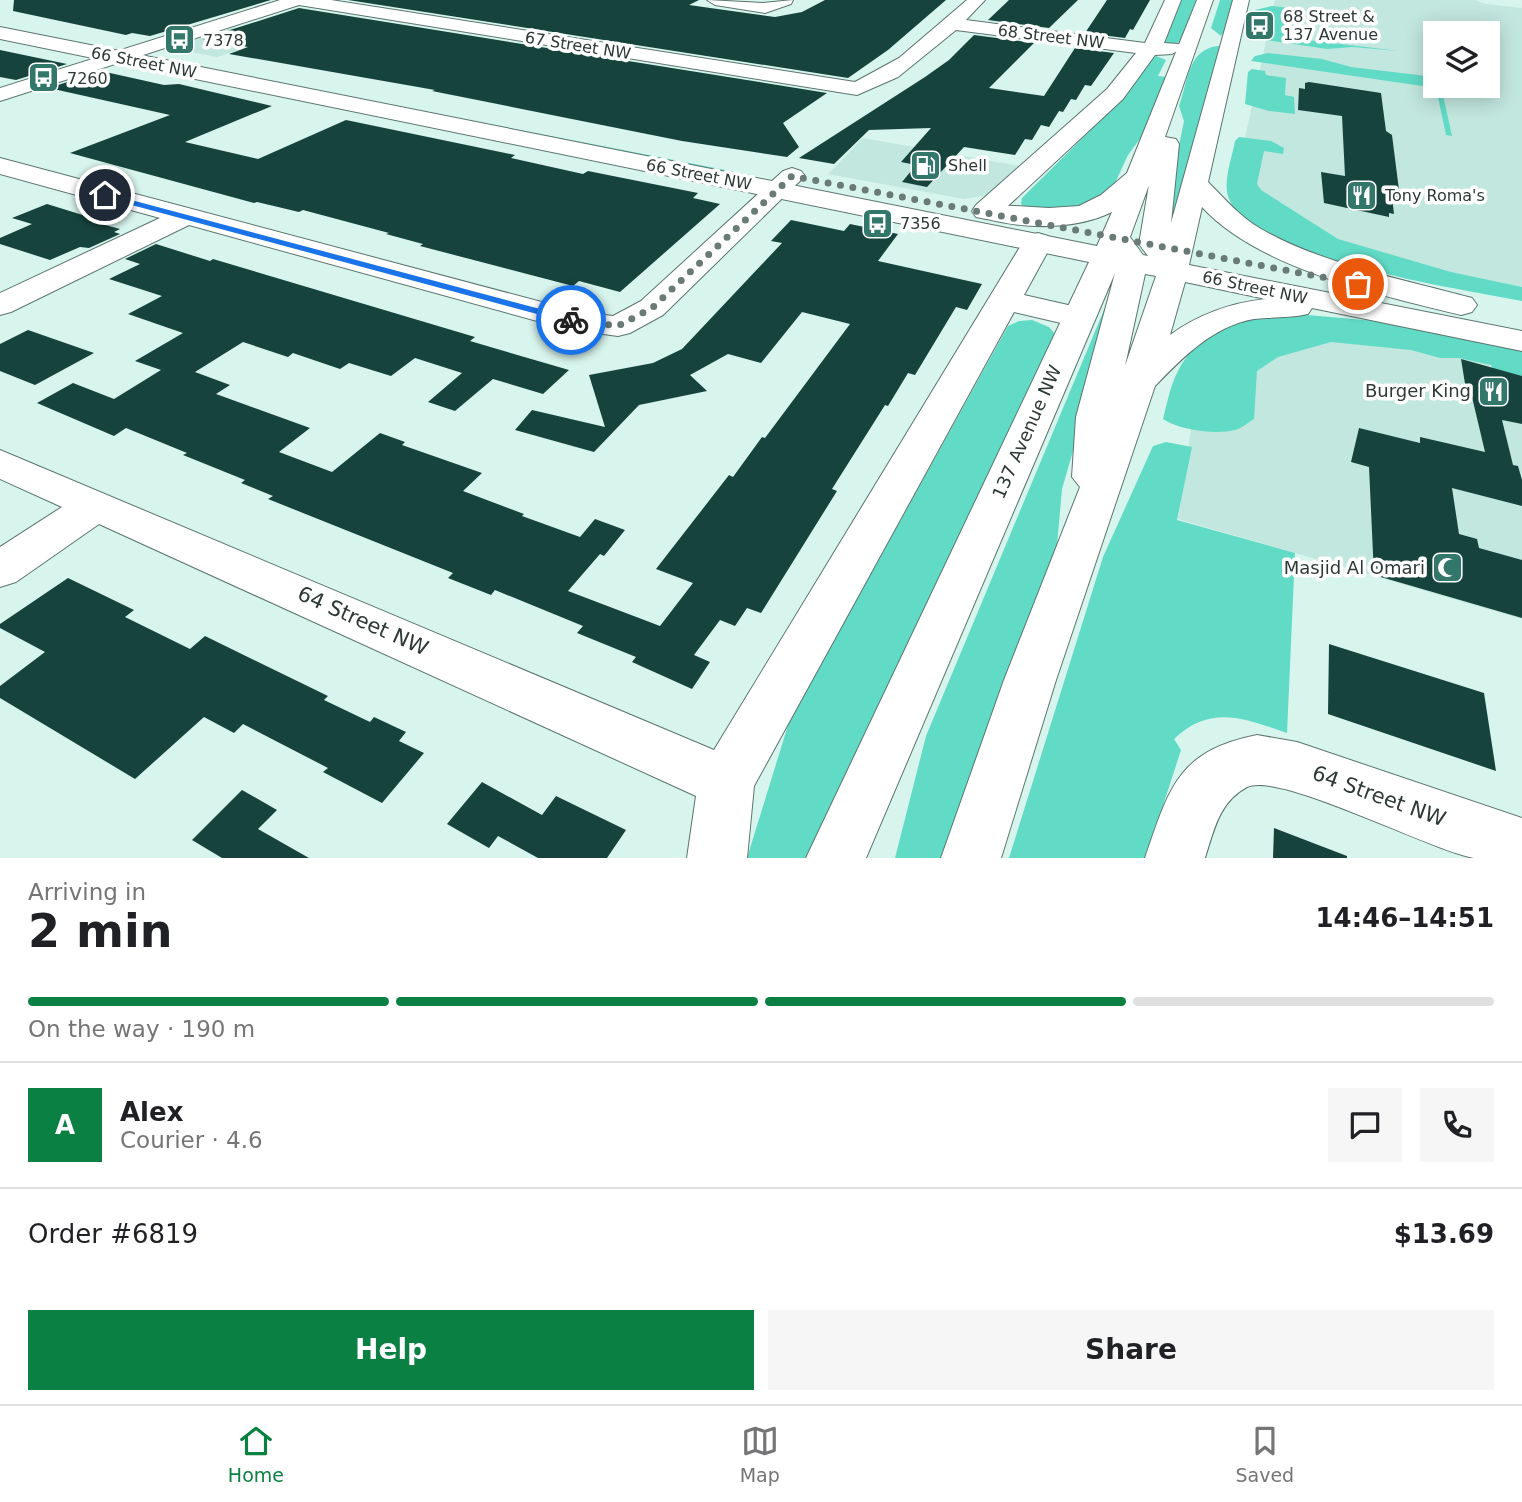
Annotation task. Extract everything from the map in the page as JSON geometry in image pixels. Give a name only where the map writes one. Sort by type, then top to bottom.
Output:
[{"type":"main road","name":"67 Street NW","points":[[298,0],[857,89],[881,80],[914,58],[952,24]]},
{"type":"main road","points":[[0,95],[298,0]]},
{"type":"main road","points":[[715,0],[765,8],[785,0]]},
{"type":"main road","points":[[952,24],[977,0]]},
{"type":"main road","points":[[991,212],[1115,94],[1150,49],[1173,0]]},
{"type":"main road","name":"137 Avenue NW","points":[[971,858],[1030,680],[1138,382],[1143,253],[1139,176],[1205,0]]},
{"type":"main road","name":"137 Avenue NW","points":[[836,858],[1078,317],[1143,253],[1196,185],[1241,0]]},
{"type":"main road","points":[[432,22],[465,9]]},
{"type":"main road","name":"66 Street NW","points":[[0,23],[127,54]]},
{"type":"main road","name":"68 Street NW","points":[[952,24],[1186,54]]},
{"type":"main road","name":"66 Street NW","points":[[0,33],[127,54],[785,182],[1038,242],[1143,253],[1522,317]]},
{"type":"main road","points":[[1089,518],[1095,417],[1143,253],[1168,139],[1165,107]]},
{"type":"main road","points":[[0,166],[578,322],[618,326],[652,308],[785,182]]},
{"type":"main road","points":[[991,212],[1053,216],[1084,213],[1102,207],[1139,176]]},
{"type":"main road","name":"66 Street NW","points":[[785,182],[991,212],[1379,312],[1522,341]]},
{"type":"main road","points":[[1196,185],[1231,221],[1256,237],[1343,270],[1461,305]]},
{"type":"main road","points":[[0,305],[184,217]]},
{"type":"main road","points":[[717,858],[726,782],[1038,242]]},
{"type":"main road","points":[[1004,300],[1078,317]]},
{"type":"main road","points":[[1138,382],[1168,351],[1216,319],[1278,306],[1379,312]]},
{"type":"main road","name":"64 Street NW","points":[[0,463],[726,782]]},
{"type":"main road","points":[[0,570],[96,505]]},
{"type":"main road","name":"64 Street NW","points":[[1175,858],[1192,806],[1202,790],[1233,765],[1257,760],[1297,767],[1522,846]]},
{"type":"shaded area","points":[[1275,0],[1475,0],[1522,8],[1522,299],[1382,272],[1248,204],[1241,156]]},
{"type":"shaded area","points":[[234,27],[280,35],[217,57],[176,49],[178,45]]},
{"type":"shaded area","points":[[863,138],[1020,166],[988,195],[964,199],[828,174]]},
{"type":"shaded area","points":[[1285,323],[1522,353],[1522,619],[1178,519],[1193,415]]},
{"type":"green space","points":[[1181,0],[1196,0],[1180,42],[1167,45],[1163,42]]},
{"type":"green space","points":[[1220,0],[1233,0],[1221,36],[1211,28]]},
{"type":"green space","points":[[1272,6],[1301,9],[1290,9],[1286,34],[1299,39],[1399,51],[1353,47],[1327,49],[1259,39],[1251,34],[1255,10]]},
{"type":"green space","points":[[1221,47],[1175,212],[1165,231],[1162,230],[1184,121],[1179,106],[1188,74],[1201,52]]},
{"type":"green space","points":[[1268,53],[1322,59],[1351,67],[1423,76],[1423,86],[1251,61],[1255,56]]},
{"type":"green space","points":[[1152,57],[1166,60],[1158,76],[1167,77],[1145,132],[1128,155],[1110,194],[1078,210],[1028,209],[1021,204],[1022,198],[1122,99]]},
{"type":"green space","points":[[201,68],[751,175],[762,180]]},
{"type":"green space","points":[[1252,69],[1265,71],[1266,75],[1286,78],[1285,95],[1294,97],[1295,114],[1269,111],[1245,104],[1248,72]]},
{"type":"green space","points":[[1438,98],[1444,98],[1452,136],[1446,135]]},
{"type":"green space","points":[[1239,137],[1271,141],[1284,148],[1283,154],[1264,151],[1257,184],[1261,190],[1338,239],[1451,272],[1522,287],[1522,301],[1362,268],[1277,239],[1247,220],[1229,199],[1228,171],[1235,141]]},
{"type":"green space","points":[[1123,278],[1062,489],[1057,545],[941,858],[895,858],[926,736],[1104,310]]},
{"type":"green space","points":[[1296,314],[1387,322],[1522,348],[1522,376],[1459,358],[1440,358],[1411,350],[1331,342],[1278,357],[1257,371],[1254,419],[1240,428],[1218,432],[1198,430],[1163,419],[1178,371],[1200,343],[1228,326],[1261,318]]},
{"type":"green space","points":[[1032,320],[1049,327],[1055,334],[810,858],[747,858],[789,722],[1008,326],[1019,321]]},
{"type":"green space","points":[[1166,442],[1192,447],[1177,520],[1295,553],[1287,733],[1228,717],[1201,721],[1174,739],[1181,750],[1146,858],[1009,858],[1103,557],[1153,446]]},
{"type":"building","points":[[14,0],[271,0],[150,36],[132,33],[126,35],[13,11]]},
{"type":"building","points":[[348,0],[699,0],[689,5],[775,17],[802,12],[825,0],[946,0],[888,50],[848,78]]},
{"type":"building","points":[[1009,0],[1078,0],[1049,28],[988,20]]},
{"type":"building","points":[[1107,0],[1150,0],[1133,30],[1130,29],[1125,38],[1085,33]]},
{"type":"building","points":[[299,8],[827,93],[783,123],[799,147],[787,157],[682,141],[432,91],[435,90],[229,54],[248,47],[202,39]]},
{"type":"building","points":[[974,35],[1034,43],[989,88],[1044,96],[1075,48],[1114,53],[1091,86],[1085,85],[1076,100],[1071,99],[1063,112],[1059,111],[1049,127],[1041,125],[1032,140],[1025,139],[1015,155],[964,147],[927,187],[902,182],[916,165],[901,162],[931,128],[869,130],[834,164],[799,158],[925,77],[949,60]]},
{"type":"building","points":[[0,50],[67,64],[16,80],[0,77]]},
{"type":"building","points":[[101,71],[164,85],[179,84],[272,106],[185,142],[258,159],[346,120],[515,155],[511,158],[583,174],[588,171],[698,193],[693,198],[720,204],[620,292],[579,281],[573,286],[420,246],[423,244],[303,210],[299,212],[254,203],[70,153],[170,115],[49,88]]},
{"type":"building","points":[[1305,83],[1381,93],[1386,131],[1392,135],[1400,198],[1392,197],[1394,214],[1389,213],[1389,217],[1324,203],[1321,172],[1345,176],[1342,116],[1298,110],[1299,88],[1305,89]]},
{"type":"building","points":[[47,204],[102,221],[98,223],[120,229],[114,232],[120,234],[89,248],[80,247],[50,260],[0,244],[0,238],[32,224],[12,218]]},
{"type":"building","points":[[791,220],[844,231],[850,224],[898,234],[878,261],[982,284],[967,310],[956,307],[915,375],[908,373],[888,406],[885,405],[832,489],[837,491],[761,613],[747,608],[735,626],[720,620],[694,655],[710,662],[692,689],[632,662],[636,657],[577,633],[583,626],[495,590],[491,595],[448,578],[453,573],[268,499],[273,496],[241,483],[245,480],[183,455],[187,453],[126,428],[114,436],[37,403],[73,383],[114,399],[161,370],[135,361],[183,333],[128,314],[162,296],[109,279],[140,264],[125,259],[156,244],[475,337],[470,341],[569,370],[543,394],[493,379],[455,411],[428,402],[462,373],[415,358],[391,376],[349,363],[340,369],[293,353],[288,357],[243,342],[195,372],[230,385],[216,394],[310,428],[279,452],[332,472],[380,433],[405,442],[402,445],[482,473],[463,491],[524,514],[522,516],[580,537],[595,519],[625,530],[604,556],[600,554],[568,591],[660,626],[693,583],[656,569],[729,475],[733,477],[762,437],[765,438],[850,324],[802,312],[761,363],[728,354],[690,375],[707,391],[639,405],[594,452],[515,430],[532,410],[605,427],[589,375],[653,363],[682,349],[782,243],[771,241]]},
{"type":"building","points":[[28,330],[94,353],[35,385],[0,371],[0,344]]},
{"type":"building","points":[[1461,359],[1522,376],[1522,424],[1502,420],[1513,465],[1518,466],[1522,480],[1522,506],[1452,488],[1459,534],[1477,539],[1479,548],[1522,560],[1522,618],[1374,575],[1369,467],[1351,462],[1359,428],[1420,443],[1420,437],[1485,452],[1472,397],[1467,396]]},
{"type":"building","points":[[68,578],[134,610],[125,617],[190,649],[205,636],[328,696],[324,700],[370,722],[374,717],[406,732],[399,741],[424,753],[382,803],[323,772],[328,768],[243,724],[234,733],[204,717],[135,779],[0,698],[0,686],[45,652],[0,628],[0,624]]},
{"type":"building","points":[[1329,644],[1484,693],[1496,771],[1328,714]]},
{"type":"building","points":[[482,782],[542,815],[556,796],[626,830],[607,858],[538,858],[498,836],[489,848],[447,824]]},
{"type":"building","points":[[242,790],[277,810],[258,829],[309,858],[222,858],[192,840]]},
{"type":"building","points":[[1274,828],[1347,856],[1347,858],[1273,858]]},
{"type":"way so far","points":[[571,320],[618,326],[652,308],[792,176],[1358,284]]},
{"type":"place","name":"68 Street & 137 Avenue","points":[[1260,25]]},
{"type":"place","name":"7378","points":[[180,40]]},
{"type":"place","name":"7260","points":[[44,78]]},
{"type":"place","name":"Shell","points":[[925,165]]},
{"type":"place","name":"Tony Roma's","points":[[1362,195]]},
{"type":"place","name":"7356","points":[[877,223]]},
{"type":"place","name":"Burger King","points":[[1494,391]]},
{"type":"place","name":"Masjid Al Omari","points":[[1448,568]]},
{"type":"route","points":[[105,195],[571,320]]}]
